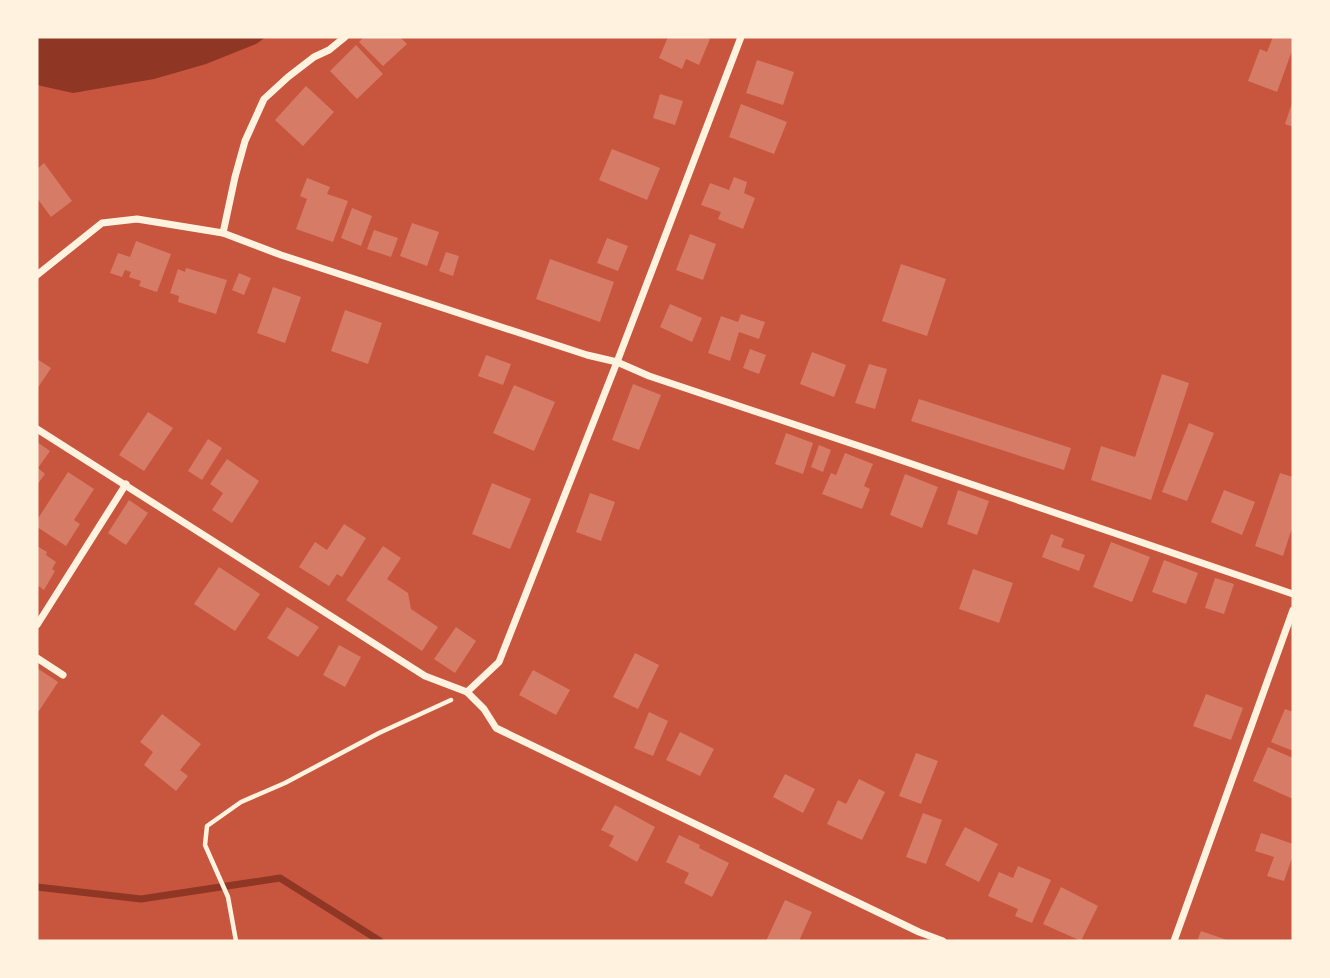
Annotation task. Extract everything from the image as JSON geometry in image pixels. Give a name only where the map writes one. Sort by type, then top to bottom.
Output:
[{"type":"street","points":[[223,233],[245,141],[264,99],[314,57],[329,50],[345,37]]},
{"type":"street","points":[[467,692],[499,662],[741,37]]},
{"type":"street","points":[[37,275],[102,223],[137,219],[223,233],[281,255],[587,355],[617,362],[649,376],[1293,594]]},
{"type":"street","points":[[37,429],[425,676],[467,692],[484,709],[496,728],[919,932],[943,941]]},
{"type":"street","points":[[37,625],[126,484]]},
{"type":"street","points":[[1174,941],[1293,610]]},
{"type":"street","points":[[37,658],[63,675]]},
{"type":"street","points":[[914,941],[919,932]]},
{"type":"path","points":[[236,941],[228,897],[205,845],[207,826],[241,802],[285,783],[379,733],[467,692]]},
{"type":"shaded area","points":[[37,37],[266,37],[256,44],[206,64],[154,79],[73,93],[37,85]]},
{"type":"building","points":[[364,37],[400,37],[407,44],[383,66],[359,42]]},
{"type":"building","points":[[668,37],[710,39],[699,65],[686,59],[682,69],[659,58]]},
{"type":"building","points":[[1273,37],[1293,37],[1293,48],[1277,92],[1248,81],[1260,49],[1267,52]]},
{"type":"building","points":[[356,45],[383,74],[357,99],[330,71]]},
{"type":"building","points":[[757,60],[794,72],[783,105],[746,93]]},
{"type":"building","points":[[306,86],[334,112],[303,146],[275,120]]},
{"type":"building","points":[[660,94],[683,101],[675,125],[653,118]]},
{"type":"building","points":[[1293,100],[1293,127],[1285,124]]},
{"type":"building","points":[[741,104],[787,122],[774,154],[729,137]]},
{"type":"building","points":[[612,149],[660,168],[647,200],[599,180]]},
{"type":"building","points":[[44,163],[72,201],[51,217],[37,198],[37,169]]},
{"type":"building","points":[[734,177],[747,182],[744,193],[755,198],[743,229],[718,219],[721,212],[701,205],[710,183],[729,190]]},
{"type":"building","points":[[307,178],[330,187],[327,194],[348,201],[333,242],[296,229],[307,199],[300,196]]},
{"type":"building","points":[[352,208],[372,216],[361,246],[341,238]]},
{"type":"building","points":[[412,223],[439,232],[427,266],[400,256]]},
{"type":"building","points":[[374,230],[398,238],[391,257],[367,249]]},
{"type":"building","points":[[690,234],[716,244],[703,280],[676,270]]},
{"type":"building","points":[[607,238],[628,246],[618,271],[597,263]]},
{"type":"building","points":[[136,241],[171,254],[157,292],[139,286],[141,281],[129,277],[131,272],[125,270],[122,277],[110,273],[118,253],[130,257]]},
{"type":"building","points":[[446,252],[459,256],[453,276],[439,271]]},
{"type":"building","points":[[550,259],[614,282],[600,322],[536,299]]},
{"type":"building","points":[[901,264],[946,279],[927,336],[882,321]]},
{"type":"building","points":[[186,268],[227,280],[216,314],[178,302],[179,296],[170,293],[178,269],[185,272]]},
{"type":"building","points":[[239,273],[251,278],[244,295],[232,290]]},
{"type":"building","points":[[273,287],[301,297],[285,343],[257,333]]},
{"type":"building","points":[[670,304],[702,318],[692,342],[660,327]]},
{"type":"building","points":[[345,310],[382,323],[368,364],[331,351]]},
{"type":"building","points":[[741,314],[765,322],[759,339],[739,332],[730,361],[708,353],[721,316],[738,322]]},
{"type":"building","points":[[750,349],[766,355],[759,374],[743,368]]},
{"type":"building","points":[[812,352],[846,365],[834,397],[800,384]]},
{"type":"building","points":[[486,355],[511,364],[503,385],[478,376]]},
{"type":"building","points":[[37,359],[51,368],[37,389]]},
{"type":"building","points":[[869,364],[887,369],[875,409],[855,403]]},
{"type":"building","points":[[1162,374],[1189,383],[1151,500],[1091,480],[1101,446],[1135,457]]},
{"type":"building","points":[[633,384],[661,395],[639,450],[612,440]]},
{"type":"building","points":[[514,385],[555,402],[534,451],[493,433]]},
{"type":"building","points":[[919,399],[1071,448],[1064,470],[911,421]]},
{"type":"building","points":[[148,412],[173,428],[144,471],[119,455]]},
{"type":"building","points":[[1189,423],[1214,433],[1187,501],[1162,492]]},
{"type":"building","points":[[786,433],[813,443],[803,474],[775,464]]},
{"type":"building","points":[[208,439],[222,448],[202,480],[188,471]]},
{"type":"building","points":[[37,442],[50,451],[38,468],[45,474],[37,485]]},
{"type":"building","points":[[819,445],[831,450],[823,472],[811,467]]},
{"type":"building","points":[[845,453],[873,464],[864,486],[870,489],[862,509],[822,494],[831,473],[836,475]]},
{"type":"building","points":[[227,459],[259,481],[232,523],[212,510],[223,493],[210,484]]},
{"type":"building","points":[[68,472],[94,489],[74,520],[80,524],[66,546],[37,527],[37,520]]},
{"type":"building","points":[[1280,473],[1293,477],[1293,525],[1283,556],[1255,546]]},
{"type":"building","points":[[905,474],[938,487],[922,528],[890,515]]},
{"type":"building","points":[[492,483],[531,499],[510,549],[472,534]]},
{"type":"building","points":[[958,490],[989,501],[977,535],[947,524]]},
{"type":"building","points":[[1224,490],[1255,502],[1242,535],[1211,522]]},
{"type":"building","points":[[590,493],[615,502],[601,541],[576,532]]},
{"type":"building","points":[[129,500],[148,513],[126,545],[108,533]]},
{"type":"building","points":[[344,524],[366,538],[342,577],[337,574],[329,586],[299,567],[315,542],[327,550]]},
{"type":"building","points":[[1051,534],[1064,539],[1061,547],[1085,555],[1079,571],[1042,557]]},
{"type":"building","points":[[1111,542],[1150,557],[1132,602],[1093,587]]},
{"type":"building","points":[[37,546],[56,562],[52,569],[55,571],[44,590],[37,585]]},
{"type":"building","points":[[383,546],[401,558],[387,579],[408,593],[411,609],[438,627],[422,651],[346,600]]},
{"type":"building","points":[[1164,560],[1198,573],[1186,604],[1152,592]]},
{"type":"building","points":[[219,567],[260,594],[235,631],[194,604]]},
{"type":"building","points":[[973,569],[1013,583],[999,623],[959,609]]},
{"type":"building","points":[[1215,578],[1234,584],[1224,614],[1205,608]]},
{"type":"building","points":[[287,607],[319,627],[298,657],[267,638]]},
{"type":"building","points":[[456,627],[476,641],[455,673],[434,659]]},
{"type":"building","points":[[339,645],[361,657],[345,687],[323,675]]},
{"type":"building","points":[[635,653],[659,665],[638,709],[613,697]]},
{"type":"building","points":[[37,668],[58,682],[39,711],[37,710]]},
{"type":"building","points":[[533,670],[570,690],[556,715],[519,695]]},
{"type":"building","points":[[1206,694],[1243,708],[1231,740],[1193,726]]},
{"type":"building","points":[[1285,709],[1293,712],[1293,751],[1271,742]]},
{"type":"building","points":[[649,712],[668,721],[653,756],[634,748]]},
{"type":"building","points":[[162,714],[201,744],[180,770],[188,776],[176,791],[144,765],[153,752],[140,742]]},
{"type":"building","points":[[680,732],[714,749],[700,776],[666,760]]},
{"type":"building","points":[[1268,747],[1293,758],[1293,799],[1253,781]]},
{"type":"building","points":[[916,753],[938,761],[921,804],[899,796]]},
{"type":"building","points":[[785,774],[815,789],[803,813],[773,797]]},
{"type":"building","points":[[859,779],[885,792],[862,840],[827,824],[838,800],[846,804]]},
{"type":"building","points":[[615,805],[655,827],[637,862],[609,846],[614,836],[601,830]]},
{"type":"building","points":[[923,813],[942,820],[926,864],[906,857]]},
{"type":"building","points":[[965,827],[998,844],[979,882],[945,865]]},
{"type":"building","points":[[1261,833],[1293,844],[1293,855],[1284,881],[1267,876],[1274,857],[1255,851]]},
{"type":"building","points":[[679,835],[729,863],[712,897],[684,883],[689,873],[666,862]]},
{"type":"building","points":[[1018,866],[1051,880],[1032,923],[1015,916],[1018,909],[988,896],[999,872],[1013,878]]},
{"type":"building","points":[[1061,887],[1098,906],[1081,941],[1043,924]]},
{"type":"building","points":[[785,900],[812,912],[799,941],[766,941]]},
{"type":"building","points":[[1201,931],[1230,941],[1197,941]]},
{"type":"waterway","points":[[37,887],[141,899],[280,878],[380,941]]}]
